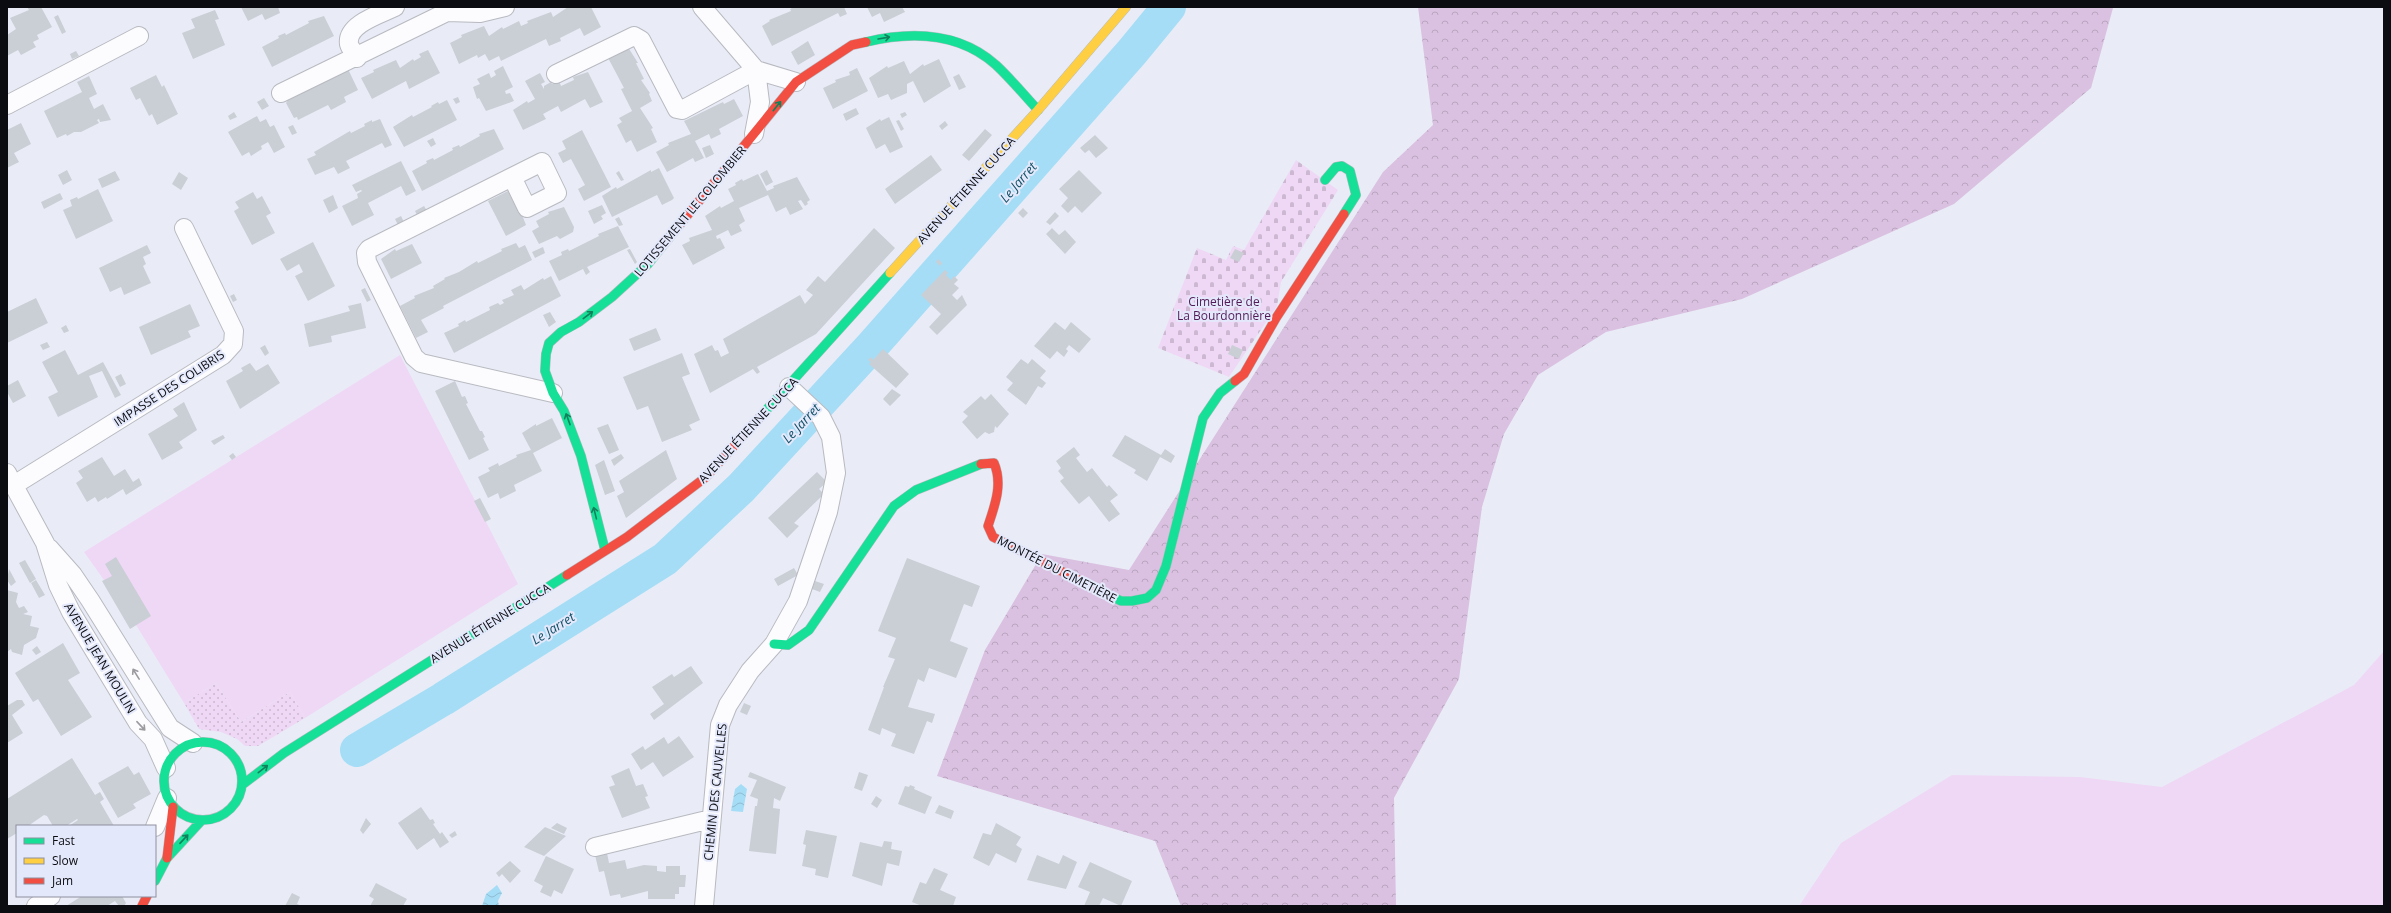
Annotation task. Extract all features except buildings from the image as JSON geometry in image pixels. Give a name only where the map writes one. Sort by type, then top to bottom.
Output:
[{"type":"street","points":[[356,58],[349,44],[350,35],[355,27],[394,7]]},
{"type":"street","points":[[281,93],[356,58],[441,10],[480,13],[505,7]]},
{"type":"street","points":[[702,7],[756,70],[796,82]]},
{"type":"street","name":"AVENUE ÉTIENNE CUCCA","points":[[284,752],[627,537],[706,477],[795,393],[1126,7]]},
{"type":"street","name":"LOTISSEMENT LE COLOMBIER","points":[[605,550],[581,456],[564,410],[553,393],[545,372],[546,354],[549,343],[561,332],[579,322],[612,298],[648,264],[796,82],[852,45],[886,37],[911,35],[944,37],[972,48],[996,65],[1038,110]]},
{"type":"street","points":[[7,105],[139,36]]},
{"type":"street","points":[[556,74],[634,36],[642,40],[677,109],[682,110],[756,70]]},
{"type":"street","name":"LOTISSEMENT LE COLOMBIER","points":[[754,134],[760,102],[756,70]]},
{"type":"street","name":"MONTÉE DU CIMETIÈRE","points":[[774,644],[788,645],[809,630],[894,506],[916,490],[985,462],[994,463],[1000,473],[993,511],[988,526],[993,537],[1121,602],[1136,602],[1147,598],[1159,588],[1166,566],[1203,418],[1220,393],[1244,374],[1276,318],[1356,195],[1350,171],[1342,166],[1336,167],[1325,180]]},
{"type":"street","points":[[512,177],[369,249],[366,253],[367,262],[414,357],[421,363],[553,393]]},
{"type":"street","name":"IMPASSE DES COLIBRIS","points":[[11,479],[223,355],[233,344],[234,331],[184,228]]},
{"type":"street","name":"CHEMIN DES CAUVELLES","points":[[704,906],[720,725],[728,705],[750,671],[774,644],[798,601],[828,512],[836,474],[835,452],[831,437],[821,417],[795,393]]},
{"type":"street","name":"AVENUE JEAN MOULIN","points":[[11,479],[45,543],[58,585],[71,612],[138,723],[153,738],[166,768]]},
{"type":"street","name":"AVENUE JEAN MOULIN","points":[[45,543],[73,575],[90,600],[170,728],[193,743]]},
{"type":"street","points":[[71,612],[90,600]]},
{"type":"street","points":[[167,858],[170,802],[164,778],[166,768],[172,757],[181,748],[193,743],[206,742],[218,744],[229,751],[237,761],[241,773],[242,785],[234,805],[224,814],[213,819],[202,820],[191,818],[170,802]]},
{"type":"street","points":[[229,751],[244,754]]},
{"type":"street","points":[[265,756],[284,752]]},
{"type":"street","points":[[242,785],[284,752]]},
{"type":"street","points":[[156,825],[170,802]]},
{"type":"street","points":[[595,847],[711,819]]},
{"type":"street","points":[[156,879],[167,858],[202,820]]},
{"type":"street","points":[[36,906],[50,897]]},
{"type":"street","points":[[142,906],[146,897]]},
{"type":"green space","points":[[1418,7],[2113,8],[2091,88],[1954,204],[1742,299],[1606,332],[1538,375],[1504,434],[1482,507],[1459,679],[1394,798],[1396,906],[1181,906],[1155,841],[937,776],[985,650],[1042,554],[1129,570],[1383,172],[1433,125]]},
{"type":"green space","name":"Cimetière de La Bourdonnière","points":[[1296,160],[1338,190],[1281,282],[1277,306],[1229,377],[1158,348],[1197,248],[1226,260],[1233,246],[1244,250]]},
{"type":"green space","points":[[400,355],[518,584],[305,718],[290,692],[241,722],[216,683],[184,703],[136,625],[84,552]]},
{"type":"green space","points":[[2384,651],[2384,906],[1799,906],[1841,843],[1952,775],[2080,777],[2162,787],[2354,685]]},
{"type":"green space","points":[[216,683],[241,722],[290,692],[305,718],[258,746],[245,746],[237,739],[221,732],[199,729],[184,703]]},
{"type":"water","points":[[741,784],[747,789],[743,812],[731,811],[735,789]]},
{"type":"water","points":[[497,885],[502,893],[498,901],[499,906],[482,906],[486,894]]},
{"type":"waterway","name":"Le Jarret","points":[[357,750],[443,699],[665,559],[741,488],[872,346],[1132,52],[1169,7]]},
{"type":"traffic: fast","points":[[866,42],[883,38],[918,36],[951,40],[967,46],[982,54],[996,65],[1038,110]]},
{"type":"traffic: fast","points":[[1325,180],[1336,167],[1342,166],[1350,171],[1356,195],[1344,214]]},
{"type":"traffic: fast","points":[[605,550],[581,456],[564,411],[553,393],[545,371],[546,354],[549,343],[561,332],[579,322],[612,297],[648,264],[673,233]]},
{"type":"traffic: fast","points":[[760,417],[890,273]]},
{"type":"traffic: fast","points":[[1107,594],[1121,601],[1132,601],[1147,598],[1156,590],[1166,566],[1203,418],[1220,393],[1235,381]]},
{"type":"traffic: fast","points":[[774,644],[788,645],[809,630],[894,506],[916,490],[981,464]]},
{"type":"traffic: fast","points":[[242,785],[284,753],[567,575]]},
{"type":"traffic: fast","points":[[203,742],[218,745],[231,753],[239,766],[242,781],[239,796],[231,809],[218,817],[203,820],[188,817],[175,809],[167,796],[164,781],[167,766],[175,753],[188,745],[203,742]]},
{"type":"traffic: fast","points":[[156,879],[167,858],[202,820]]},
{"type":"traffic: slow","points":[[890,273],[1038,110],[1126,7]]},
{"type":"traffic: jam","points":[[673,233],[796,82],[852,45],[866,42]]},
{"type":"traffic: jam","points":[[1235,381],[1244,374],[1276,318],[1344,214]]},
{"type":"traffic: jam","points":[[567,575],[627,537],[706,477],[760,417]]},
{"type":"traffic: jam","points":[[981,464],[994,463],[997,471],[997,494],[988,526],[993,537],[1107,594]]},
{"type":"traffic: jam","points":[[167,858],[173,807]]},
{"type":"traffic: jam","points":[[142,906],[146,897]]}]
